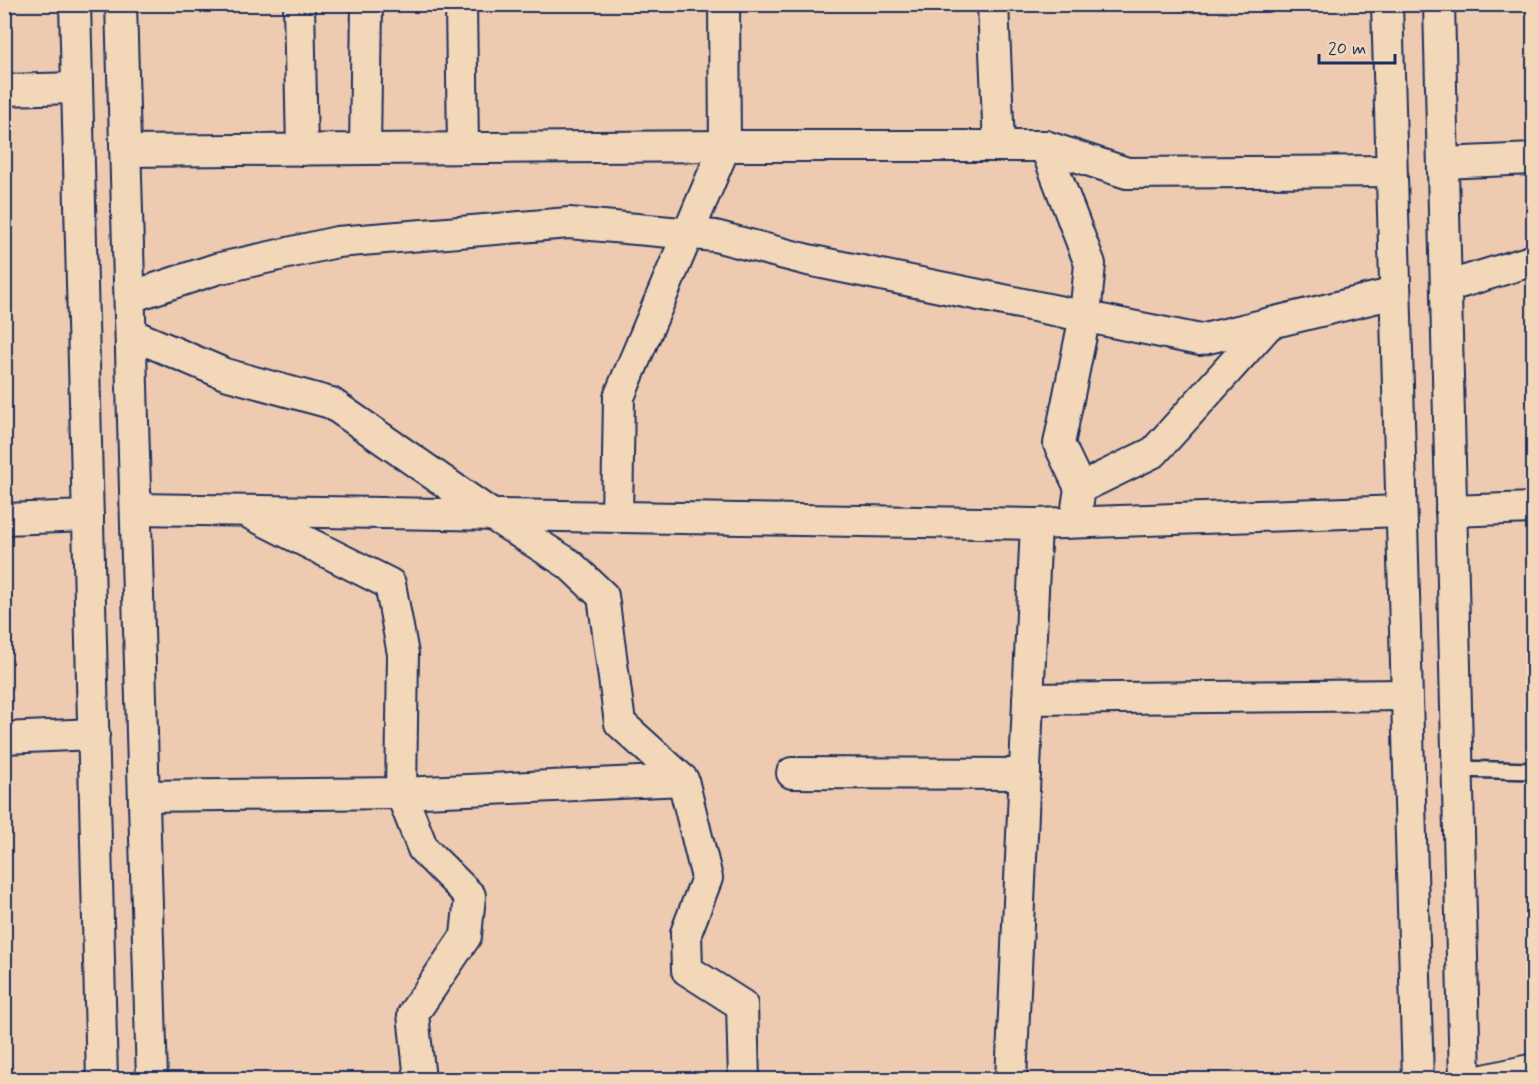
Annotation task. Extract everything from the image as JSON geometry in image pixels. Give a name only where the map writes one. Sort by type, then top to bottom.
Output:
[{"type":"street","points":[[75,4],[102,1080]]},
{"type":"street","points":[[121,4],[152,1080]]},
{"type":"street","points":[[300,4],[302,150]]},
{"type":"street","points":[[365,149],[367,4]]},
{"type":"street","points":[[461,4],[463,148]]},
{"type":"street","points":[[617,517],[620,397],[725,146],[724,4]]},
{"type":"street","points":[[993,4],[999,146]]},
{"type":"street","points":[[1387,4],[1418,1080]]},
{"type":"street","points":[[1439,4],[1465,1080]]},
{"type":"street","points":[[4,90],[77,88]]},
{"type":"street","points":[[126,151],[1046,146],[1127,173],[1391,171]]},
{"type":"street","points":[[1046,146],[1090,264],[1085,316],[1059,444],[1080,488],[1075,522]]},
{"type":"street","points":[[1443,163],[1533,159]]},
{"type":"street","points":[[130,297],[216,269],[337,242],[569,223],[716,236],[808,260],[1200,340],[1395,293]]},
{"type":"street","points":[[1446,287],[1533,260]]},
{"type":"street","points":[[1080,488],[1154,452],[1270,323]]},
{"type":"street","points":[[131,334],[225,374],[331,403],[492,515],[569,564],[603,596],[620,723],[683,780],[707,878],[686,933],[687,970],[742,1005],[744,1080]]},
{"type":"street","points":[[1451,511],[1533,508]]},
{"type":"street","points":[[136,509],[1036,524],[1401,511]]},
{"type":"street","points":[[245,511],[390,584],[403,654],[401,793],[423,849],[470,896],[466,936],[413,1014],[420,1080]]},
{"type":"street","points":[[4,519],[88,516]]},
{"type":"street","points":[[1011,1080],[1036,524]]},
{"type":"street","points":[[1028,699],[1406,695]]},
{"type":"street","points":[[4,738],[94,734]]},
{"type":"street","points":[[792,774],[1025,774]]},
{"type":"street","points":[[144,796],[401,793],[683,780]]},
{"type":"street","points":[[1484,1080],[1533,1069]]},
{"type":"lane","points":[[1458,769],[1533,771]]}]
